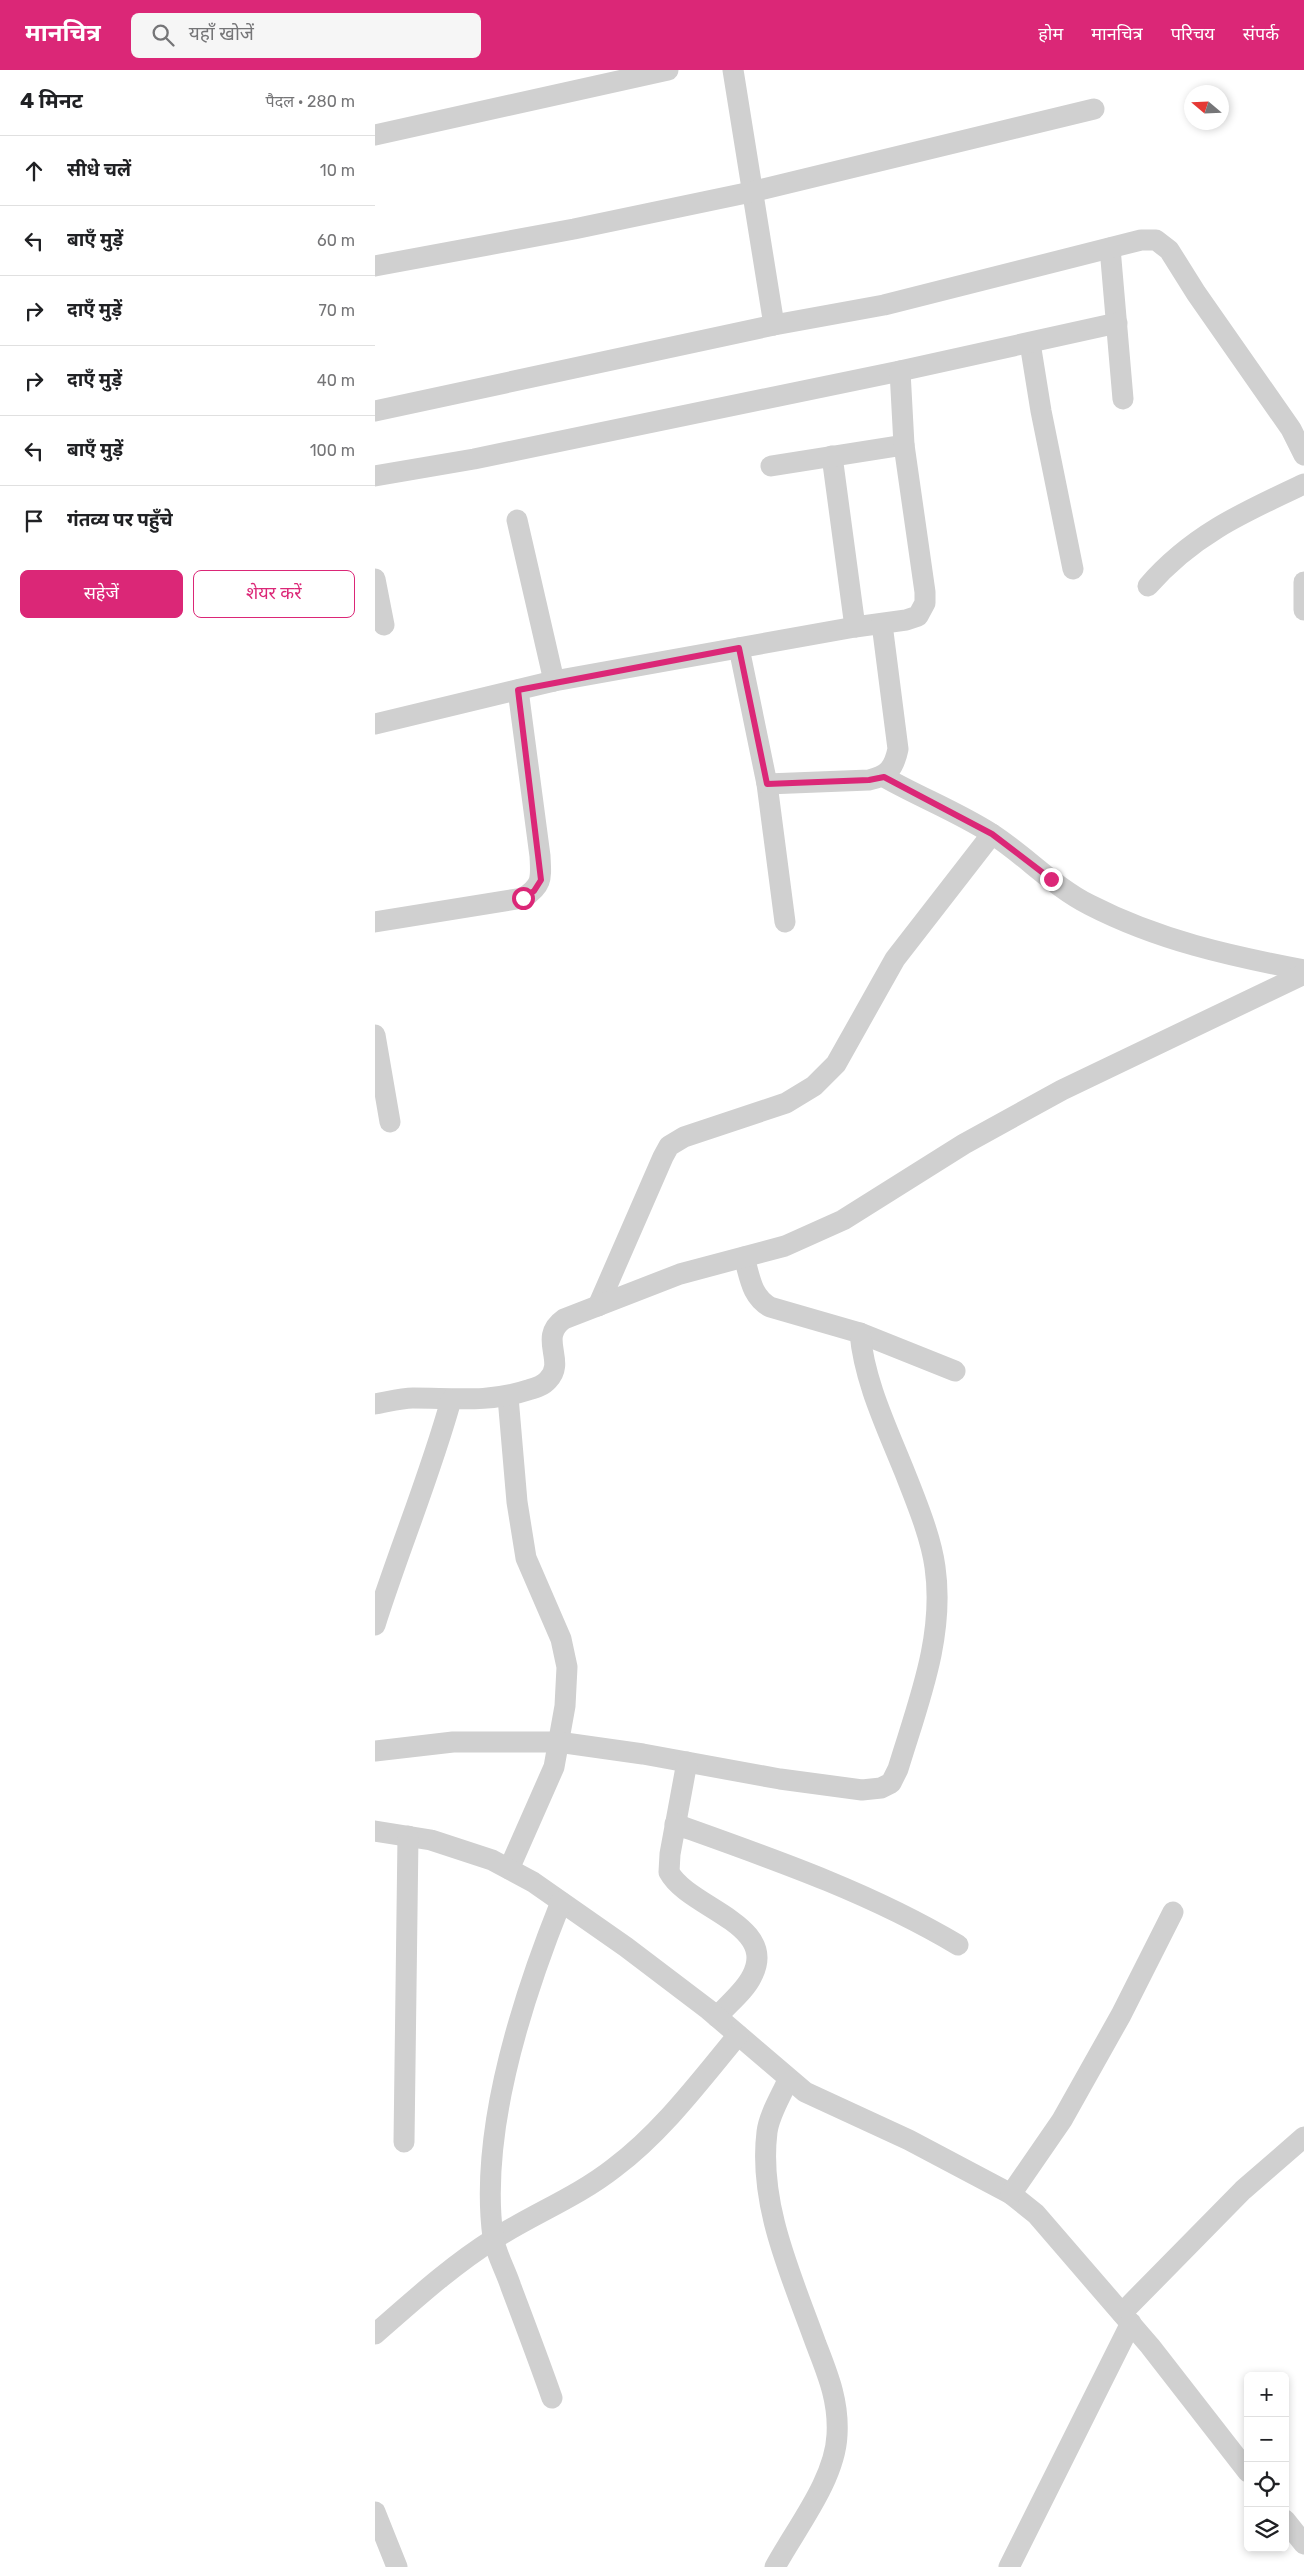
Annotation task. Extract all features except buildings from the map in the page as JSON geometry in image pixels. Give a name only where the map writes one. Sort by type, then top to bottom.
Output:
[{"type":"street","points":[[375,135],[668,70]]},
{"type":"street","points":[[733,70],[751,192],[774,325]]},
{"type":"street","points":[[375,266],[574,229],[751,192],[1094,109]]},
{"type":"street","points":[[375,411],[774,325],[884,305],[1141,240],[1156,240],[1169,250],[1196,293],[1291,429],[1304,455]]},
{"type":"street","points":[[1109,248],[1123,399]]},
{"type":"street","points":[[375,476],[474,459],[899,371],[1117,323]]},
{"type":"street","points":[[1030,343],[1041,412],[1073,569]]},
{"type":"street","points":[[375,724],[554,681],[855,627],[882,624],[918,616],[925,603],[904,445],[899,371]]},
{"type":"street","points":[[771,466],[904,445]]},
{"type":"street","points":[[832,456],[855,627]]},
{"type":"street","points":[[1148,586],[1167,564],[1215,528],[1304,484]]},
{"type":"street","points":[[517,520],[554,681]]},
{"type":"street","points":[[375,579],[384,625]]},
{"type":"street","points":[[1304,582],[1304,610]]},
{"type":"street","points":[[767,784],[869,780],[884,777],[895,764],[898,749],[882,624]]},
{"type":"street","points":[[739,648],[767,784],[785,922]]},
{"type":"street","points":[[375,922],[523,898],[534,891],[541,880],[518,690]]},
{"type":"street","points":[[884,777],[992,834],[1051,879],[1088,904],[1131,925],[1188,945],[1304,970]]},
{"type":"street","points":[[598,1306],[669,1146],[684,1137],[785,1104],[813,1086],[836,1064],[895,960],[992,834]]},
{"type":"street","points":[[375,1404],[411,1398],[480,1400],[508,1397],[545,1384],[553,1375],[555,1368],[551,1335],[554,1325],[564,1319],[680,1274],[785,1246],[843,1220],[964,1144],[1054,1094],[1304,974]]},
{"type":"street","points":[[375,1035],[390,1122]]},
{"type":"street","points":[[744,1257],[755,1293],[760,1301],[770,1307],[860,1333],[955,1371]]},
{"type":"street","points":[[375,1750],[453,1742],[558,1742],[780,1779],[862,1790],[881,1788],[891,1783],[898,1769],[934,1645],[939,1609],[935,1565],[916,1502],[866,1369],[860,1333]]},
{"type":"street","points":[[508,1397],[517,1502],[525,1558],[561,1639],[567,1667],[565,1706],[554,1767],[509,1869]]},
{"type":"street","points":[[375,1625],[395,1563],[439,1444],[451,1400]]},
{"type":"street","points":[[687,1762],[675,1824],[669,1872],[673,1880],[683,1890],[738,1924],[752,1939],[757,1953],[757,1966],[752,1978],[717,2017]]},
{"type":"street","points":[[675,1824],[806,1870],[923,1924],[958,1945]]},
{"type":"street","points":[[375,1831],[409,1836],[449,1846],[492,1860],[509,1869],[626,1947],[717,2017],[788,2080],[805,2092],[909,2140],[1011,2194],[1036,2214],[1126,2318],[1244,2467]]},
{"type":"street","points":[[404,2142],[409,1836]]},
{"type":"street","points":[[553,2398],[494,2239],[489,2181],[498,2116],[516,2031],[539,1956],[561,1902]]},
{"type":"street","points":[[1011,2194],[1062,2120],[1121,2014],[1173,1912]]},
{"type":"street","points":[[375,2334],[433,2284],[494,2239],[546,2211],[615,2168],[666,2120],[738,2035]]},
{"type":"street","points":[[775,2567],[817,2496],[831,2467],[837,2436],[836,2397],[783,2250],[768,2194],[767,2131],[788,2080]]},
{"type":"street","points":[[1009,2567],[1126,2318],[1243,2190],[1304,2137]]},
{"type":"street","points":[[375,2514],[397,2567]]},
{"type":"street","points":[[1289,2525],[1304,2544]]},
{"type":"route","points":[[523,898],[534,891],[541,880],[518,690],[554,681],[739,648],[767,784],[869,780],[884,777],[992,834],[1051,879]]}]
